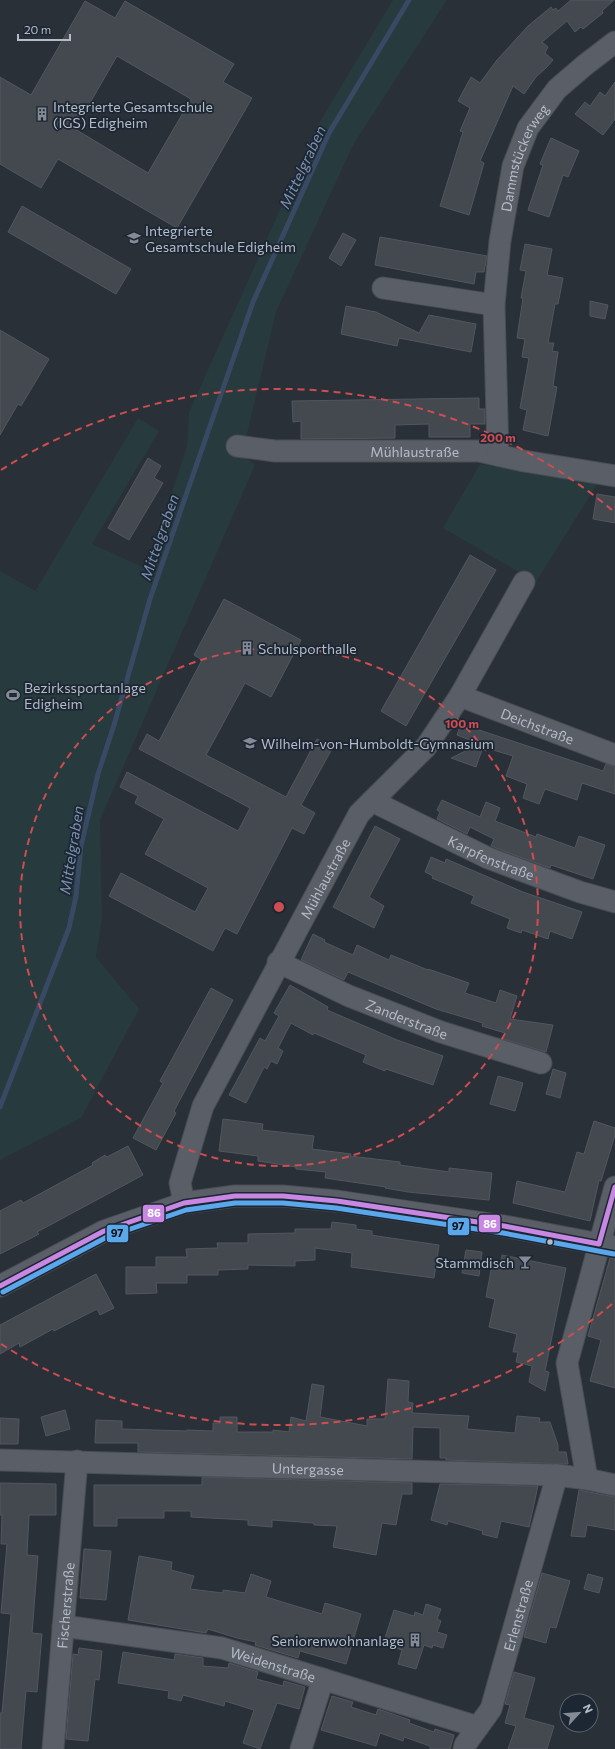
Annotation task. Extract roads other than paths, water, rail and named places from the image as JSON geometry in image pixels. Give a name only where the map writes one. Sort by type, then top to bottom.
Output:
[{"type":"street","name":"Dammstückerweg","points":[[498,455],[494,305],[500,241],[513,166],[528,128],[557,89],[615,42]]},
{"type":"street","points":[[383,288],[494,305]]},
{"type":"street","name":"Mühlaustraße","points":[[237,446],[275,451],[478,451],[524,461],[615,476]]},
{"type":"street","name":"Mühlaustraße","points":[[184,1203],[180,1183],[203,1106],[278,962],[359,814],[426,747],[460,696],[524,582]]},
{"type":"street","name":"Deichstraße","points":[[460,696],[615,755]]},
{"type":"street","name":"Karpfenstraße","points":[[372,801],[488,858],[580,892],[615,902]]},
{"type":"street","name":"Zanderstraße","points":[[278,962],[349,996],[441,1032],[541,1063]]},
{"type":"street","points":[[587,1479],[567,1363],[607,1246],[615,1187]]},
{"type":"street","points":[[0,1286],[104,1231],[184,1203],[234,1196],[283,1196],[336,1201],[504,1226],[607,1246]]},
{"type":"street","name":"Untergasse","points":[[0,1460],[557,1475],[615,1485]]},
{"type":"street","name":"Fischerstraße","points":[[53,1749],[77,1461]]},
{"type":"street","name":"Erlenstraße","points":[[464,1749],[491,1709],[557,1475]]},
{"type":"street","name":"Weidenstraße","points":[[63,1626],[222,1648],[478,1727]]},
{"type":"street","points":[[301,1749],[323,1679]]},
{"type":"waterway","name":"Mittelgraben","points":[[0,1107],[69,928],[76,896],[81,846],[98,774],[114,725],[150,599],[253,302],[329,133],[409,0]]},
{"type":"place","name":"Integrierte Gesamtschule (IGS) Edigheim","points":[[42,114]]},
{"type":"place","name":"Integrierte Gesamtschule Edigheim","points":[[134,238]]},
{"type":"place","name":"Schulsporthalle","points":[[247,648]]},
{"type":"place","name":"Bezirkssportanlage Edigheim","points":[[13,695]]},
{"type":"place","name":"Wilhelm-von-Humboldt-Gymnasium","points":[[250,743]]},
{"type":"place","name":"Stammdisch","points":[[525,1262]]},
{"type":"place","name":"Seniorenwohnanlage","points":[[415,1640]]}]
